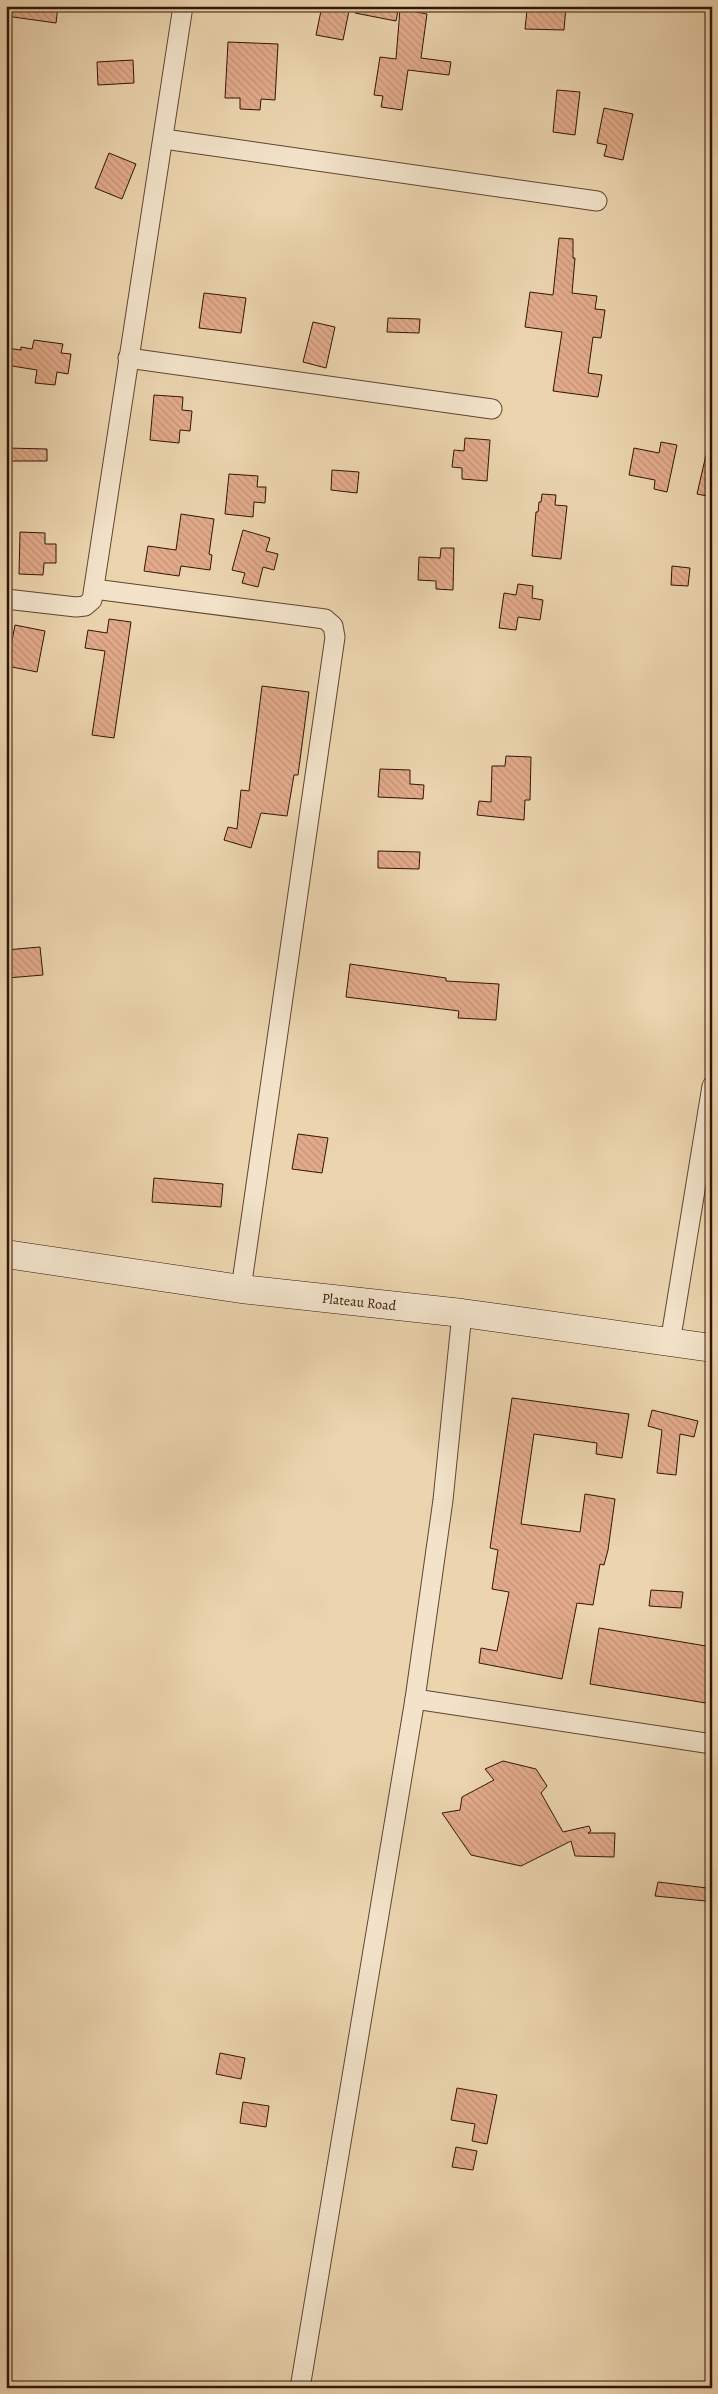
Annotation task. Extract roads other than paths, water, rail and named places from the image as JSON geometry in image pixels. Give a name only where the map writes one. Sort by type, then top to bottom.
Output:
[{"type":"street","points":[[6,599],[85,606],[92,600],[183,6]]},
{"type":"street","points":[[164,139],[597,201]]},
{"type":"street","points":[[128,358],[492,409]]},
{"type":"street","points":[[94,589],[325,619],[333,626],[336,637],[241,1289]]},
{"type":"street","points":[[670,1343],[712,1086]]},
{"type":"street","name":"Plateau Road","points":[[6,1254],[241,1289],[462,1313],[712,1348]]},
{"type":"street","points":[[300,2388],[415,1699],[443,1500],[462,1313]]},
{"type":"street","points":[[415,1699],[712,1744]]}]
